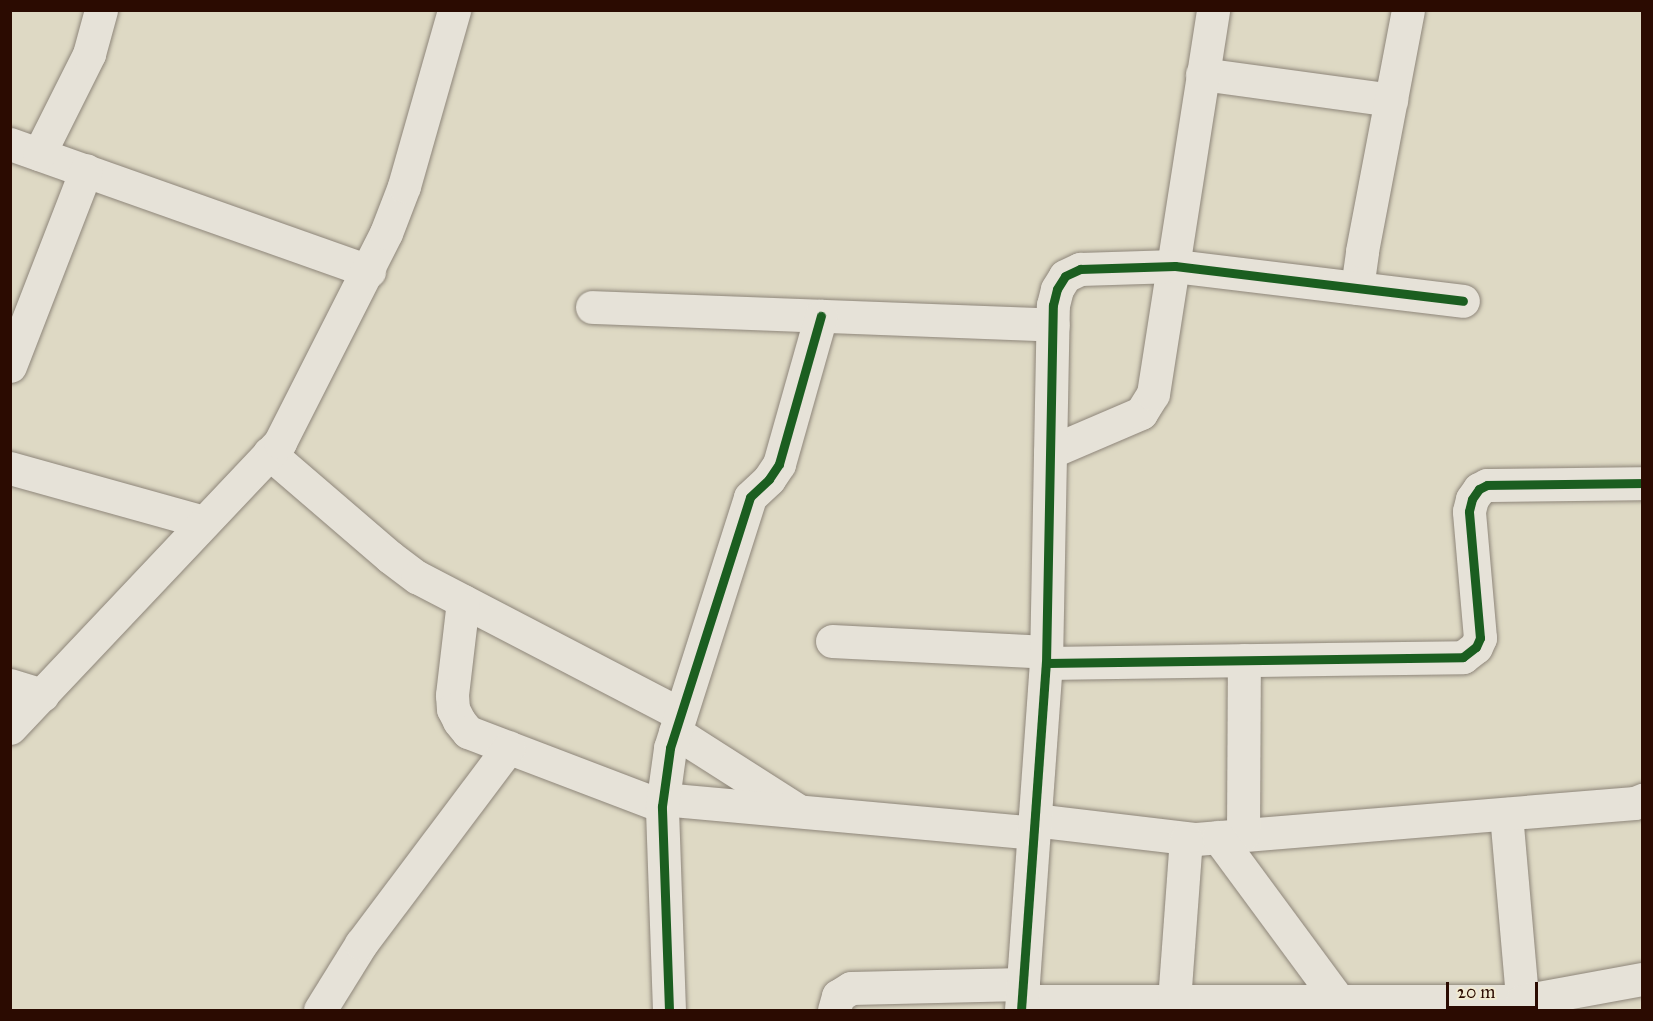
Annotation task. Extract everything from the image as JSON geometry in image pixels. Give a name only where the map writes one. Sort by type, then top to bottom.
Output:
[{"type":"street","points":[[101,10],[89,54],[25,149],[369,271]]},
{"type":"street","points":[[10,728],[279,442],[369,271],[386,233],[404,186],[454,10]]},
{"type":"street","points":[[1050,452],[1131,418],[1148,404],[1153,394],[1213,10]]},
{"type":"street","points":[[1359,272],[1408,10]]},
{"type":"street","points":[[1202,74],[1391,100]]},
{"type":"street","points":[[10,366],[86,170]]},
{"type":"street","points":[[1022,999],[1047,657],[1053,325],[1057,289],[1065,276],[1080,269],[1175,258],[1359,272],[1463,301]]},
{"type":"street","points":[[592,307],[1053,325]]},
{"type":"street","points":[[669,1011],[662,802],[666,768],[678,723],[750,497],[769,479],[779,464],[821,316]]},
{"type":"street","points":[[269,453],[390,557],[417,577],[678,723],[800,812]]},
{"type":"street","points":[[10,468],[203,522]]},
{"type":"street","points":[[832,641],[1047,657],[1244,660],[1463,657],[1471,653],[1480,638],[1469,511],[1472,499],[1479,489],[1487,485],[1642,483]]},
{"type":"street","points":[[462,601],[452,695],[453,709],[468,732],[662,802],[1186,839],[1635,803],[1642,800]]},
{"type":"street","points":[[1244,660],[1231,836],[1350,1004]]},
{"type":"street","points":[[10,685],[42,695]]},
{"type":"street","points":[[320,1011],[362,944],[509,747]]},
{"type":"street","points":[[1506,814],[1522,1006]]},
{"type":"street","points":[[1186,839],[1192,1004]]},
{"type":"street","points":[[834,1011],[838,996],[851,988],[1022,999],[1192,1004],[1522,1006],[1642,979]]},
{"type":"cycle path","points":[[1021,1010],[1046,663],[1053,305],[1057,289],[1065,276],[1080,269],[1175,266],[1463,301]]},
{"type":"cycle path","points":[[669,1010],[662,806],[670,748],[750,497],[769,479],[779,464],[821,316]]},
{"type":"cycle path","points":[[1046,663],[1463,657],[1476,647],[1480,638],[1469,511],[1472,499],[1479,489],[1487,485],[1642,483]]}]
